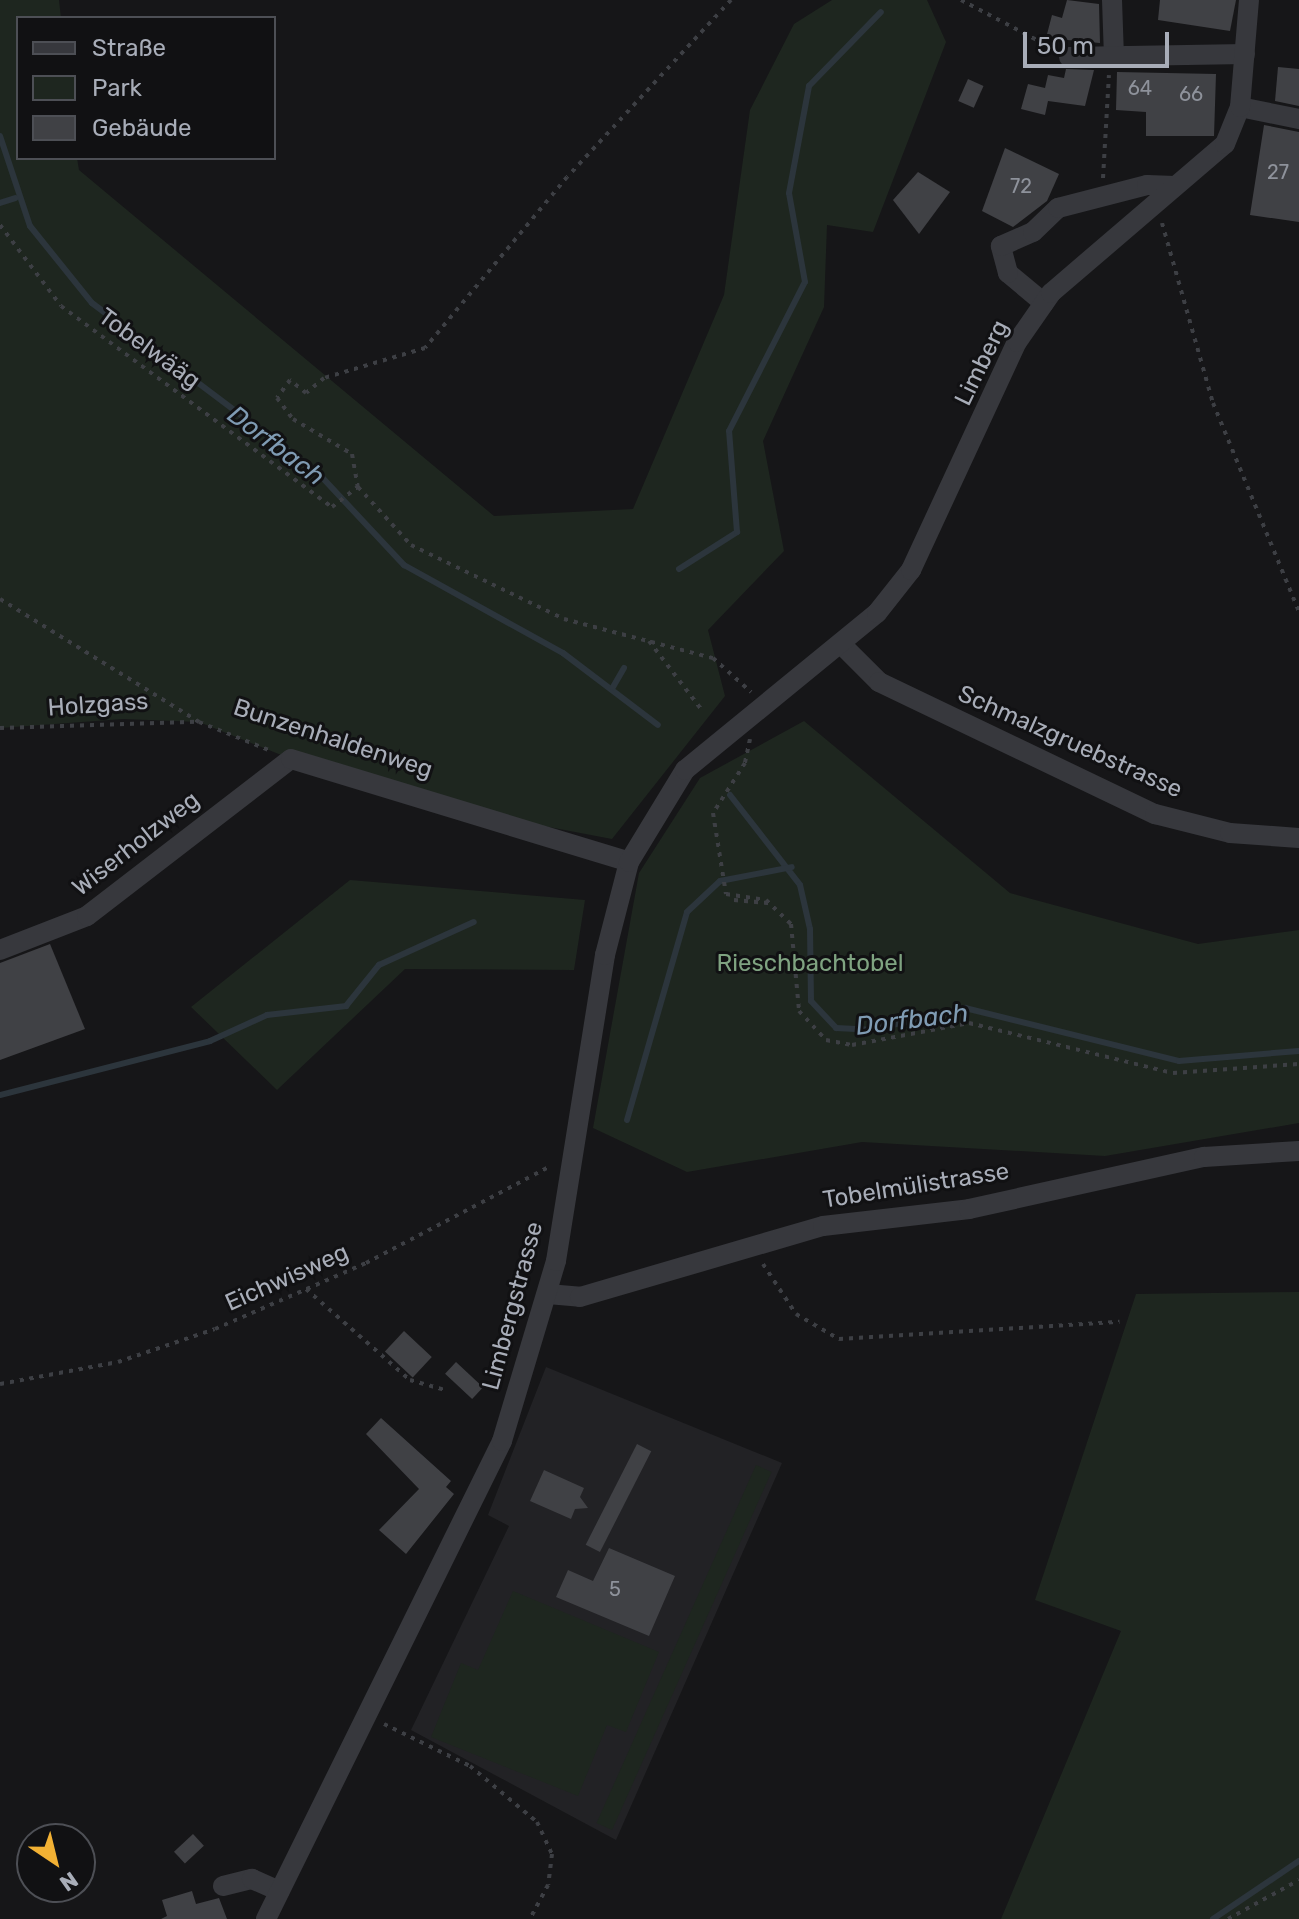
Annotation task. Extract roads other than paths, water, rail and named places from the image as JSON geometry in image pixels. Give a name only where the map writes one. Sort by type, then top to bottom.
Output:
[{"type":"street","points":[[1112,0],[1112,56]]},
{"type":"street","name":"Limberg","points":[[758,705],[841,644],[911,570],[1017,342],[1044,303],[1156,200],[1225,144],[1240,107],[1249,0]]},
{"type":"street","points":[[1069,57],[1245,54]]},
{"type":"street","points":[[1240,107],[1299,119]]},
{"type":"street","points":[[1044,303],[1008,273],[1001,246],[1033,232],[1058,208],[1102,196],[1175,186]]},
{"type":"street","name":"Schmalzgruebstrasse","points":[[841,644],[879,682],[1155,814],[1230,833],[1299,838]]},
{"type":"street","name":"Limbergstrasse","points":[[266,1919],[502,1441],[548,1294],[573,1168],[605,955],[629,862],[685,770],[758,705]]},
{"type":"street","name":"Bunzenhaldenweg","points":[[291,759],[629,862]]},
{"type":"street","name":"Wiserholzweg","points":[[0,950],[87,916],[291,759]]},
{"type":"street","name":"Tobelmülistrasse","points":[[548,1294],[580,1297],[823,1226],[969,1209],[1204,1157],[1299,1151]]},
{"type":"street","points":[[223,1886],[252,1879],[279,1891]]},
{"type":"waterway","points":[[679,569],[737,532],[729,431],[805,282],[789,193],[809,86],[881,12]]},
{"type":"waterway","name":"Dorfbach","points":[[0,136],[30,226],[92,303],[319,474],[404,565],[563,653],[658,725]]},
{"type":"waterway","points":[[0,203],[15,198]]},
{"type":"waterway","points":[[613,687],[624,668]]},
{"type":"waterway","name":"Dorfbach","points":[[730,795],[800,885],[810,929],[811,1001],[836,1028],[871,1030],[965,1008],[1179,1061],[1299,1051]]},
{"type":"waterway","points":[[627,1120],[687,912],[720,881],[792,867]]},
{"type":"waterway","points":[[0,1095],[210,1041],[267,1015],[346,1006],[379,965],[474,922]]},
{"type":"waterway","points":[[1213,1919],[1299,1861]]},
{"type":"park label","name":"Rieschbachtobel","points":[[810,964]]}]
